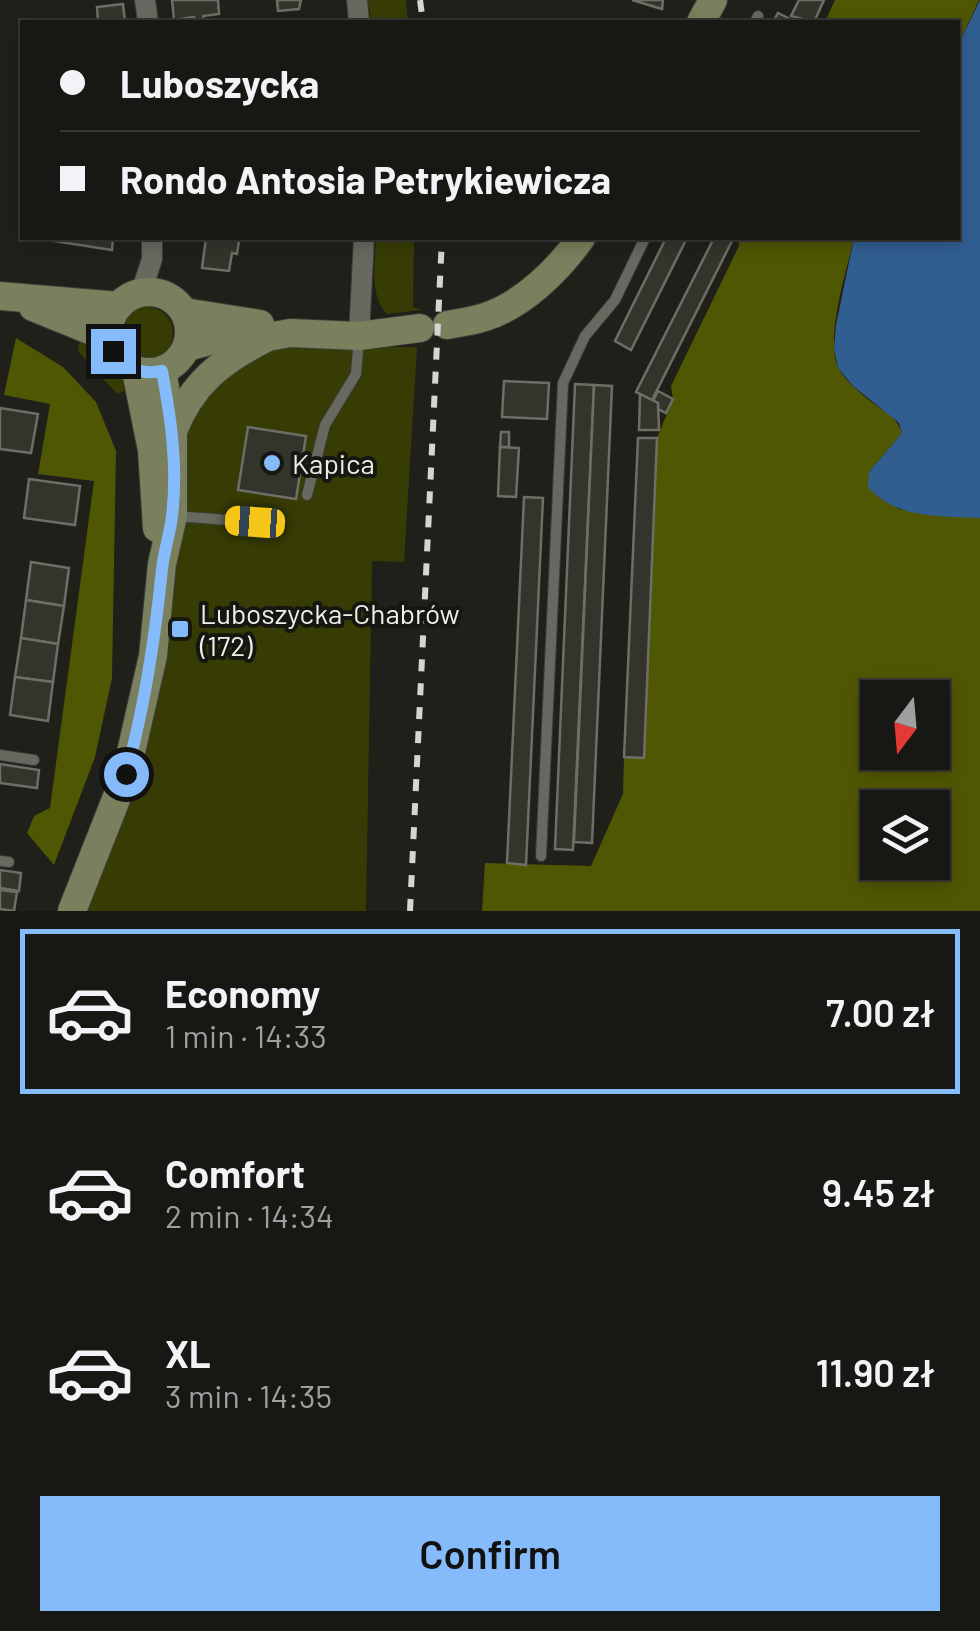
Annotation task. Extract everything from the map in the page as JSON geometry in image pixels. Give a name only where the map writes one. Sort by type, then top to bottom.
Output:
[{"type":"street","points":[[4,297],[130,299],[166,295],[184,312],[190,334],[187,347],[173,366],[149,371],[119,360],[110,342],[110,322],[130,299],[152,258],[152,240]]},
{"type":"street","points":[[359,336],[364,240]]},
{"type":"street","points":[[187,347],[220,338],[359,336],[486,317],[507,307],[552,272],[578,240]]},
{"type":"street","points":[[4,297],[97,333],[110,342]]},
{"type":"street","points":[[184,312],[258,323],[279,335]]},
{"type":"street","points":[[72,911],[109,822],[138,731],[153,656],[162,564],[172,516],[173,432],[184,404],[206,377],[241,351],[279,335]]},
{"type":"street","points":[[149,371],[173,432]]},
{"type":"street","points":[[149,371],[162,564]]},
{"type":"lane","points":[[541,856],[563,382],[585,336],[615,300],[644,240]]},
{"type":"lane","points":[[306,494],[325,425],[356,374],[359,336]]},
{"type":"lane","points":[[172,516],[255,522]]},
{"type":"lane","points":[[0,755],[34,760]]},
{"type":"green space","points":[[368,0],[406,0],[408,20],[371,20]]},
{"type":"green space","points":[[835,0],[979,0],[960,41],[960,20],[826,20]]},
{"type":"green space","points":[[376,240],[414,240],[413,307],[422,310],[387,314],[381,307],[374,278]]},
{"type":"green space","points":[[739,240],[854,240],[838,303],[834,339],[838,367],[869,401],[891,416],[902,433],[869,472],[898,509],[980,518],[980,911],[482,911],[485,863],[591,866],[623,794],[624,757],[643,758],[657,438],[673,399],[671,386]]},
{"type":"green space","points":[[147,307],[165,315],[173,333],[165,351],[147,359],[129,351],[121,333],[129,315]]},
{"type":"green space","points":[[82,333],[97,343],[109,365],[132,387],[118,394],[96,372],[78,350]]},
{"type":"green space","points":[[16,338],[63,367],[96,402],[116,451],[112,678],[95,757],[54,865],[27,833],[34,816],[50,808],[94,481],[38,474],[50,404],[4,395]]},
{"type":"green space","points":[[417,347],[404,562],[372,561],[366,911],[72,911],[109,823],[186,428],[213,379],[273,349]]},
{"type":"water","points":[[980,0],[980,518],[905,510],[868,487],[869,472],[902,433],[899,423],[853,386],[838,368],[834,348],[854,240],[960,240],[960,41]]},
{"type":"building","points":[[172,0],[218,0],[219,14],[203,16],[204,20],[174,20]]},
{"type":"building","points":[[277,0],[301,0],[299,9],[278,11]]},
{"type":"building","points":[[632,0],[663,0],[662,9]]},
{"type":"building","points":[[799,0],[824,0],[815,20],[791,16]]},
{"type":"building","points":[[123,4],[125,20],[98,20],[97,7]]},
{"type":"building","points":[[778,13],[792,20],[774,20]]},
{"type":"building","points":[[48,240],[113,240],[112,250]]},
{"type":"building","points":[[206,240],[239,241],[229,271],[202,268]]},
{"type":"building","points":[[665,240],[686,240],[631,350],[615,341]]},
{"type":"building","points":[[713,240],[732,241],[652,400],[636,392]]},
{"type":"building","points":[[504,381],[549,383],[547,419],[502,417]]},
{"type":"building","points":[[575,384],[594,385],[573,850],[555,849]]},
{"type":"building","points":[[594,385],[612,386],[592,843],[574,842]]},
{"type":"building","points":[[658,391],[673,399],[666,413],[653,401]]},
{"type":"building","points":[[640,394],[658,403],[659,430],[639,430]]},
{"type":"building","points":[[0,408],[38,414],[31,453],[0,449]]},
{"type":"building","name":"Kapica","points":[[248,427],[306,436],[296,499],[238,490]]},
{"type":"building","points":[[501,432],[509,432],[509,447],[500,447]]},
{"type":"building","points":[[638,438],[657,438],[644,758],[624,757]]},
{"type":"building","points":[[500,447],[519,448],[516,497],[498,496]]},
{"type":"building","points":[[29,479],[80,486],[75,525],[24,518]]},
{"type":"building","points":[[524,497],[543,498],[526,865],[507,863]]},
{"type":"building","points":[[31,562],[69,568],[64,606],[26,600]]},
{"type":"building","points":[[26,600],[64,606],[58,644],[21,638]]},
{"type":"building","points":[[21,638],[58,644],[53,682],[15,677]]},
{"type":"building","points":[[15,677],[53,682],[48,721],[10,715]]},
{"type":"building","points":[[0,764],[39,770],[37,788],[0,783]]},
{"type":"building","points":[[0,870],[21,873],[19,891],[0,888]]},
{"type":"building","points":[[0,890],[17,892],[14,911],[0,909]]},
{"type":"railway","points":[[420,0],[423,20]]},
{"type":"railway","points":[[410,911],[442,240]]},
{"type":"place","name":"Kapica","points":[[272,463]]},
{"type":"place","name":"Luboszycka-Chabrów (172)","points":[[180,629]]},
{"type":"route","points":[[113,351],[136,371],[162,371],[173,432],[172,516],[162,564],[159,614],[146,696],[126,774]]}]
